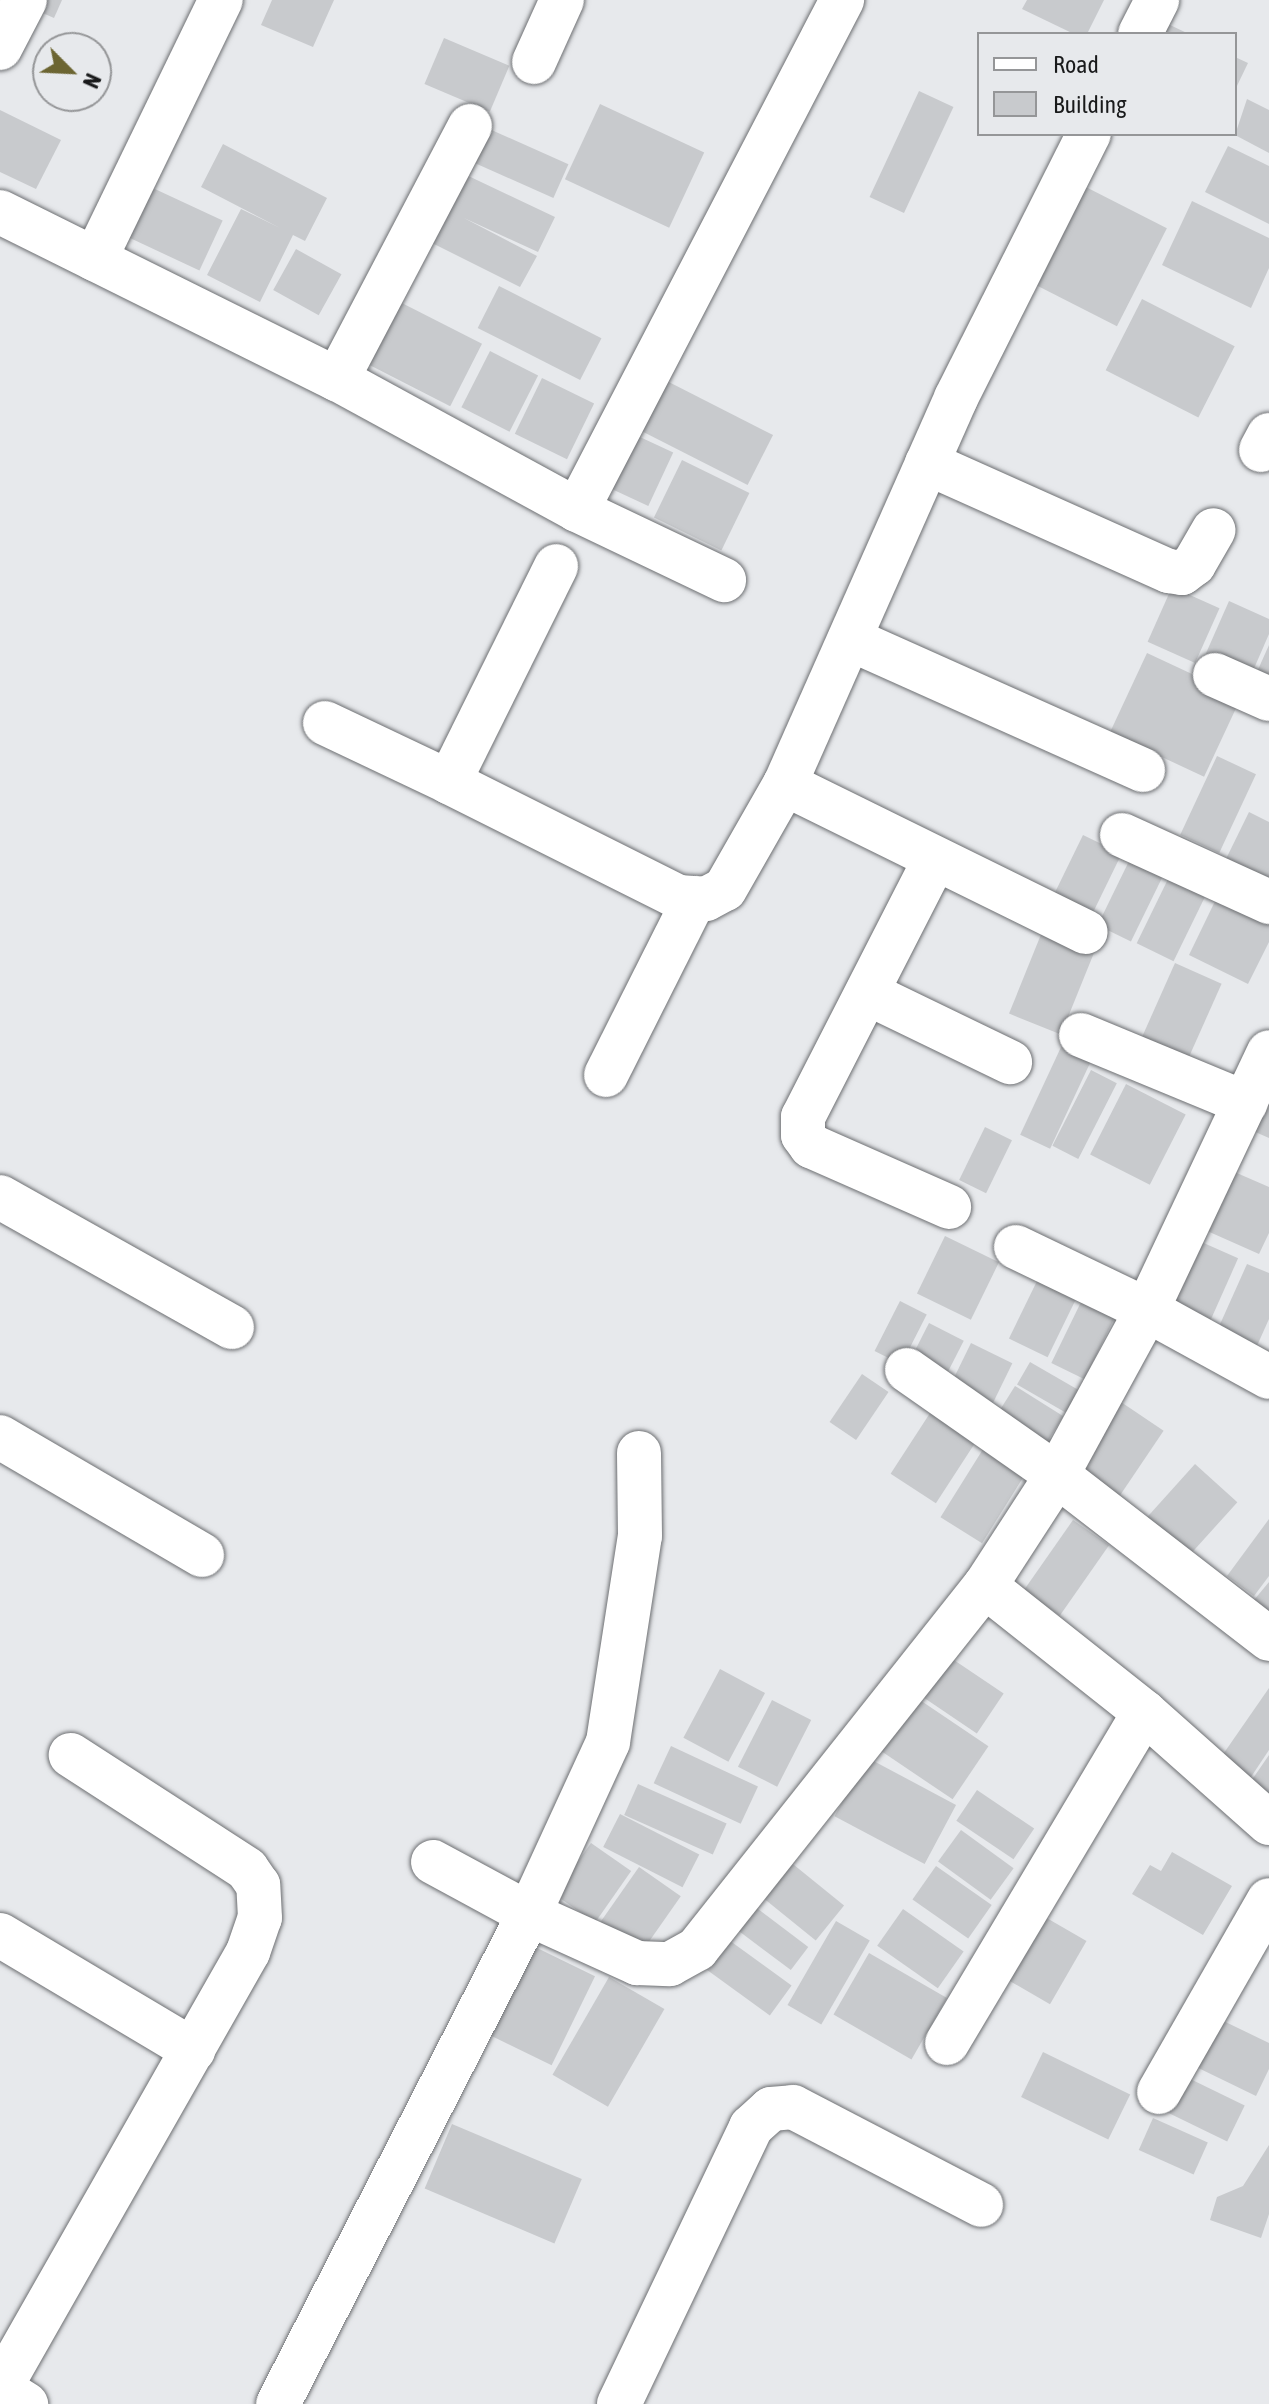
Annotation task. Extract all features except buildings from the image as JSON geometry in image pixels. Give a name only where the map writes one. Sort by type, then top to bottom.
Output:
[{"type":"street","points":[[0,48],[25,0]]},
{"type":"street","points":[[95,259],[221,0]]},
{"type":"street","points":[[534,62],[562,0]]},
{"type":"street","points":[[577,510],[842,0]]},
{"type":"street","points":[[1141,32],[1157,0]]},
{"type":"street","points":[[337,379],[470,126]]},
{"type":"street","points":[[325,723],[679,897],[706,899],[725,889],[785,784],[927,463],[1088,136]]},
{"type":"street","points":[[0,212],[337,379],[577,510],[724,580]]},
{"type":"street","points":[[927,463],[1169,571],[1182,573],[1194,564],[1214,530]]},
{"type":"street","points":[[449,782],[556,566]]},
{"type":"street","points":[[850,639],[1143,770]]},
{"type":"street","points":[[1215,675],[1269,699]]},
{"type":"street","points":[[785,784],[1086,932]]},
{"type":"street","points":[[1122,835],[1269,902]]},
{"type":"street","points":[[935,859],[803,1117],[803,1135],[811,1146],[949,1207]]},
{"type":"street","points":[[606,1075],[695,898]]},
{"type":"street","points":[[867,993],[1010,1062]]},
{"type":"street","points":[[1081,1035],[1245,1103]]},
{"type":"street","points":[[433,1862],[529,1914],[637,1963],[670,1964],[697,1949],[985,1586],[1057,1475],[1147,1310],[1269,1052]]},
{"type":"street","points":[[0,1197],[232,1327]]},
{"type":"street","points":[[1016,1247],[1147,1310],[1269,1377]]},
{"type":"street","points":[[907,1370],[1057,1475],[1269,1639]]},
{"type":"street","points":[[0,1437],[202,1555]]},
{"type":"street","points":[[278,2404],[529,1914],[608,1742],[640,1536],[639,1453]]},
{"type":"street","points":[[985,1586],[1144,1712],[1269,1823]]},
{"type":"street","points":[[947,2043],[1144,1712]]},
{"type":"street","points":[[26,2404],[0,2388],[248,1952],[260,1918],[258,1885],[247,1869],[71,1755]]},
{"type":"street","points":[[1159,2092],[1269,1900]]},
{"type":"street","points":[[0,1935],[193,2050]]},
{"type":"street","points":[[619,2404],[751,2127],[771,2109],[793,2107],[981,2205]]}]
